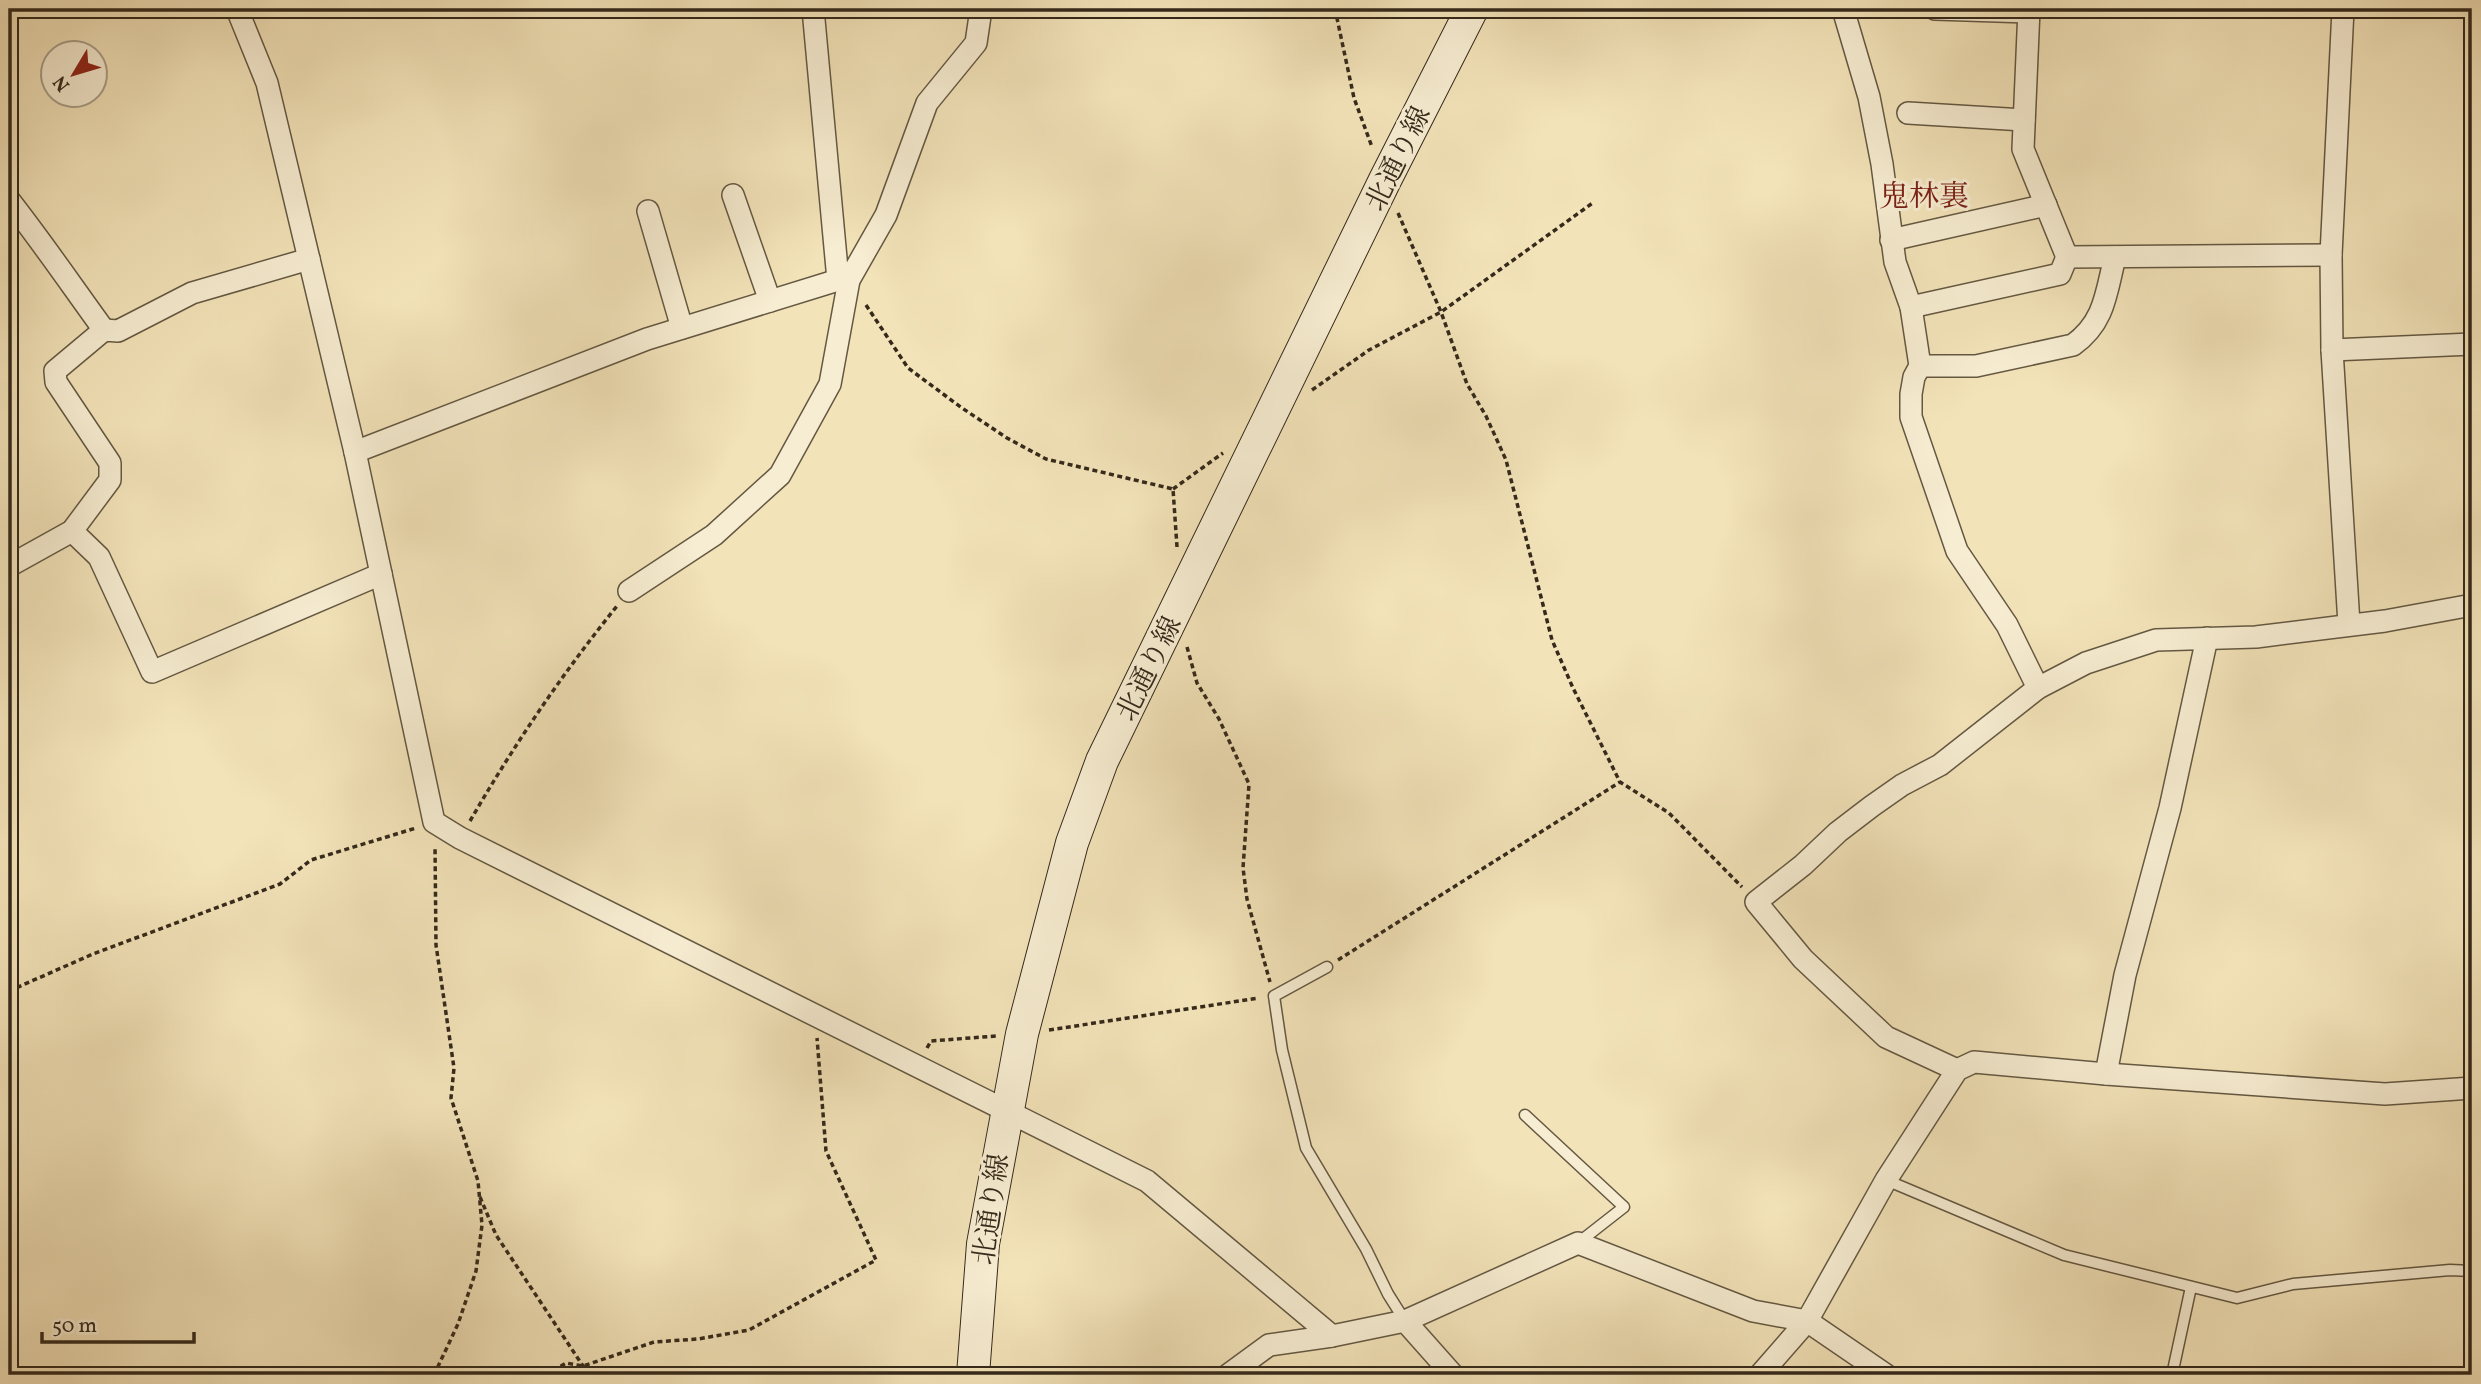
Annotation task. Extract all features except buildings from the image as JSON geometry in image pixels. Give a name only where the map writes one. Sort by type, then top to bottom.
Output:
[{"type":"street","points":[[237,9],[267,83],[355,452],[435,822],[460,838],[1147,1181],[1332,1336]]},
{"type":"street","points":[[629,592],[715,535],[780,475],[830,384],[844,280],[813,9]]},
{"type":"street","points":[[355,452],[647,339],[844,280],[886,215],[927,103],[976,43],[981,9]]},
{"type":"street","name":"北通り線","points":[[973,1375],[983,1244],[1006,1110],[1022,1034],[1076,831],[1102,761],[1385,180],[1472,9]]},
{"type":"street","points":[[1843,9],[1869,97],[1882,164],[1895,262],[1911,307],[1920,366],[1914,377],[1911,417],[1957,551],[2007,625],[2038,688]]},
{"type":"street","points":[[1911,307],[2060,274],[2067,257],[2023,149],[2029,10],[1935,9]]},
{"type":"street","points":[[2343,9],[2331,255],[2332,350],[2349,624]]},
{"type":"street","points":[[1908,113],[2024,120]]},
{"type":"street","points":[[733,195],[770,301]]},
{"type":"street","points":[[9,200],[53,256],[104,330]]},
{"type":"street","points":[[1891,240],[2046,205]]},
{"type":"street","points":[[648,211],[681,328]]},
{"type":"street","points":[[2067,257],[2331,255]]},
{"type":"street","points":[[1920,366],[1976,366],[2073,345],[2096,324],[2115,257]]},
{"type":"street","points":[[9,566],[72,531],[110,480],[110,463],[56,382],[55,370],[104,330],[118,331],[192,293],[309,260]]},
{"type":"street","points":[[2332,350],[2472,344]]},
{"type":"street","points":[[72,531],[99,557],[152,672],[381,574]]},
{"type":"street","points":[[1957,1070],[1886,1037],[1802,959],[1756,902],[1803,865],[1838,832],[1902,785],[1940,765],[2038,688],[2086,663],[2156,640],[2256,637],[2385,621],[2472,605]]},
{"type":"street","points":[[2106,1074],[2125,975],[2170,808],[2207,638]]},
{"type":"street","points":[[1760,1375],[1807,1321],[1886,1180],[1957,1070],[1974,1062],[2385,1094],[2472,1088]]},
{"type":"street","points":[[1228,1375],[1269,1345],[1405,1321],[1578,1243],[1753,1311],[1807,1321],[1873,1372]]},
{"type":"street","points":[[1405,1321],[1453,1375]]},
{"type":"lane","points":[[1327,967],[1274,996],[1282,1050],[1306,1147],[1405,1321]]},
{"type":"lane","points":[[1525,1115],[1624,1207],[1578,1243]]},
{"type":"lane","points":[[1886,1180],[2064,1255],[2237,1298],[2293,1284],[2450,1270],[2472,1271]]},
{"type":"lane","points":[[2172,1375],[2191,1287]]},
{"type":"path","points":[[1335,9],[1354,98],[1385,180],[1441,312],[1467,384],[1486,416],[1506,460],[1552,640],[1573,688],[1619,782],[1669,813],[1756,902]]},
{"type":"path","points":[[1303,397],[1369,350],[1441,312],[1594,202]]},
{"type":"path","points":[[844,280],[908,368],[1007,438],[1046,459],[1173,489],[1227,450]]},
{"type":"path","points":[[1173,489],[1177,553]]},
{"type":"path","points":[[460,838],[510,752],[575,658],[629,592]]},
{"type":"path","points":[[916,1066],[931,1041],[1022,1034],[1274,996],[1248,899],[1243,868],[1248,784],[1219,719],[1197,684],[1177,609]]},
{"type":"path","points":[[1327,967],[1619,782]]},
{"type":"path","points":[[9,991],[93,954],[280,884],[312,860],[435,822],[436,945],[454,1068],[451,1098],[478,1181],[482,1225],[476,1271],[458,1324],[434,1375]]},
{"type":"path","points":[[546,1375],[566,1363],[583,1366],[654,1342],[698,1339],[749,1330],[876,1260],[827,1151],[816,1015]]},
{"type":"path","points":[[479,1194],[496,1235],[583,1366],[593,1375]]},
{"type":"district","name":"鬼林裏","points":[[1924,196]]}]
